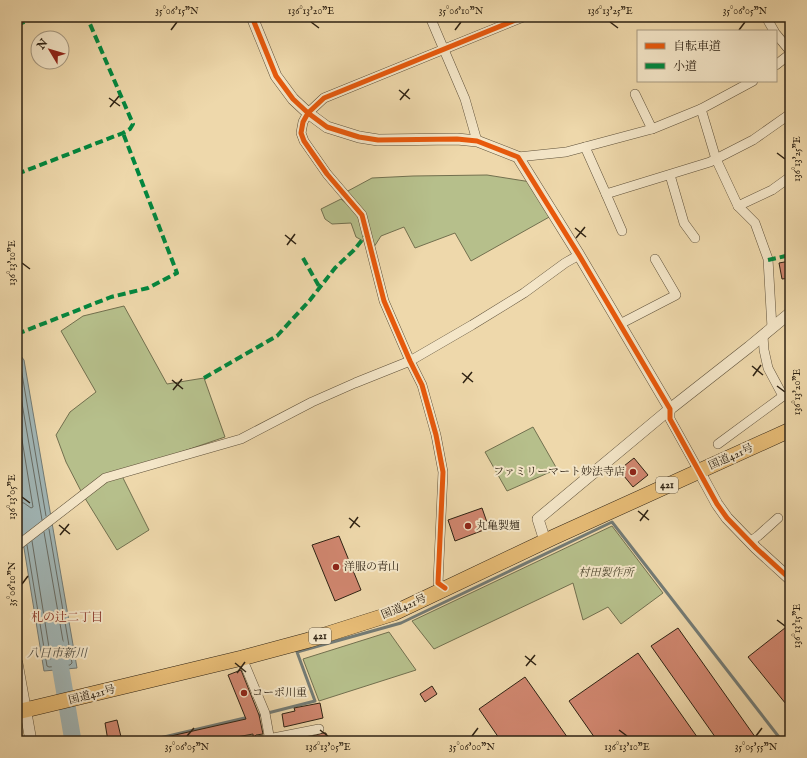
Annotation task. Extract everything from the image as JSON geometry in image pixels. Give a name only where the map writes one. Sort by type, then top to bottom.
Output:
[{"type":"highway","name":"国道421号","points":[[21,711],[43,707],[242,658],[309,640],[394,612],[545,541],[790,430]]},
{"type":"street","points":[[252,17],[276,76],[293,99],[308,113],[327,127],[359,137],[378,140],[457,139],[477,141],[518,157],[566,152],[652,129],[701,109],[751,82]]},
{"type":"street","points":[[430,17],[465,99],[477,141]]},
{"type":"street","points":[[445,588],[438,583],[443,472],[436,435],[422,385],[410,362],[384,301],[362,215],[327,174],[304,141],[301,133],[303,122],[308,113],[324,98],[523,17]]},
{"type":"street","points":[[766,17],[773,30]]},
{"type":"street","points":[[777,35],[790,53],[777,63]]},
{"type":"street","points":[[635,94],[652,129]]},
{"type":"street","points":[[701,109],[716,159],[738,206],[755,223],[768,258],[772,328]]},
{"type":"street","points":[[606,194],[710,162],[753,140],[790,114]]},
{"type":"street","points":[[585,147],[622,231]]},
{"type":"street","points":[[518,157],[579,255],[670,409],[670,418],[717,504],[727,518],[751,541],[756,548],[790,578]]},
{"type":"street","points":[[670,174],[684,223],[695,238]]},
{"type":"street","points":[[738,206],[772,190],[790,177]]},
{"type":"street","points":[[17,546],[105,478],[241,439],[312,402],[355,383],[410,362],[524,293],[565,263],[579,255]]},
{"type":"street","points":[[620,324],[676,295],[655,259]]},
{"type":"street","points":[[545,541],[538,519],[670,409],[790,313]]},
{"type":"street","points":[[718,444],[788,394],[768,368],[763,336]]},
{"type":"street","points":[[751,541],[778,518]]},
{"type":"street","points":[[242,658],[265,714],[270,740]]},
{"type":"street","points":[[17,663],[21,711],[31,741]]},
{"type":"street","points":[[258,741],[319,730]]},
{"type":"green space","points":[[487,175],[531,182],[551,216],[471,261],[455,233],[415,248],[404,227],[381,236],[374,247],[346,192],[372,178]]},
{"type":"green space","points":[[341,199],[362,215],[369,244],[356,237],[351,223],[332,224],[325,219],[321,209]]},
{"type":"green space","points":[[124,306],[167,384],[204,378],[225,437],[108,477],[122,476],[149,530],[117,550],[83,495],[66,462],[56,435],[70,412],[96,392],[61,331],[83,316]]},
{"type":"green space","points":[[533,427],[557,469],[507,491],[485,452]]},
{"type":"green space","name":"村田製作所","points":[[612,526],[663,593],[621,624],[608,607],[583,620],[573,583],[434,649],[412,621]]},
{"type":"green space","points":[[389,632],[416,670],[319,701],[303,659]]},
{"type":"water","name":"八日市新川","points":[[17,351],[24,360],[77,668],[44,671],[17,505]]},
{"type":"building","points":[[790,261],[790,278],[782,279],[779,263]]},
{"type":"building","name":"ファミリーマート妙法寺店","points":[[634,458],[648,475],[633,487],[619,470]]},
{"type":"building","points":[[482,508],[489,528],[455,541],[448,520]]},
{"type":"building","name":"洋服の青山","points":[[339,536],[361,590],[335,601],[312,545]]},
{"type":"building","points":[[790,624],[790,709],[748,657]]},
{"type":"building","points":[[678,628],[758,741],[718,741],[651,646]]},
{"type":"building","points":[[638,653],[700,741],[597,741],[569,701]]},
{"type":"building","points":[[241,670],[259,715],[263,734],[256,735],[253,738],[253,734],[215,741],[162,741],[162,738],[246,719],[228,675]]},
{"type":"building","points":[[525,677],[570,741],[501,741],[479,709]]},
{"type":"building","points":[[432,686],[437,694],[425,702],[420,694]]},
{"type":"building","points":[[320,703],[323,718],[284,727],[282,714],[295,711],[294,708]]},
{"type":"building","points":[[117,720],[122,741],[108,741],[105,723]]},
{"type":"building","points":[[326,733],[327,741],[301,741],[301,739]]},
{"type":"waterway","points":[[256,716],[315,701],[297,652],[401,623],[612,522],[782,741]]},
{"type":"waterway","name":"八日市新川","points":[[57,647],[73,741]]},
{"type":"waterway","points":[[147,741],[249,717]]},
{"type":"marked path","points":[[17,25],[36,17]]},
{"type":"marked path","points":[[17,174],[123,133],[130,129],[133,124],[87,17]]},
{"type":"marked path","points":[[17,334],[111,297],[148,288],[177,273],[123,133]]},
{"type":"marked path","points":[[204,378],[277,336],[310,300],[335,268],[354,250],[367,234]]},
{"type":"marked path","points":[[768,260],[790,255]]},
{"type":"marked path","points":[[303,258],[320,288]]},
{"type":"cycle path","points":[[252,17],[276,76],[293,99],[308,113],[327,127],[359,137],[378,140],[457,139],[477,141],[518,157],[579,255],[670,409],[670,419],[717,504],[727,518],[756,548],[790,579]]},
{"type":"cycle path","points":[[445,588],[438,583],[443,472],[436,435],[422,385],[384,301],[362,215],[327,174],[304,141],[301,133],[303,122],[308,113],[324,98],[523,17]]},
{"type":"place","name":"ファミリーマート妙法寺店","points":[[633,472]]},
{"type":"place","name":"丸亀製麺","points":[[468,526]]},
{"type":"place","name":"洋服の青山","points":[[336,567]]},
{"type":"place","name":"コーポ川重","points":[[244,693]]},
{"type":"district","name":"札の辻二丁目","points":[[67,617]]}]
